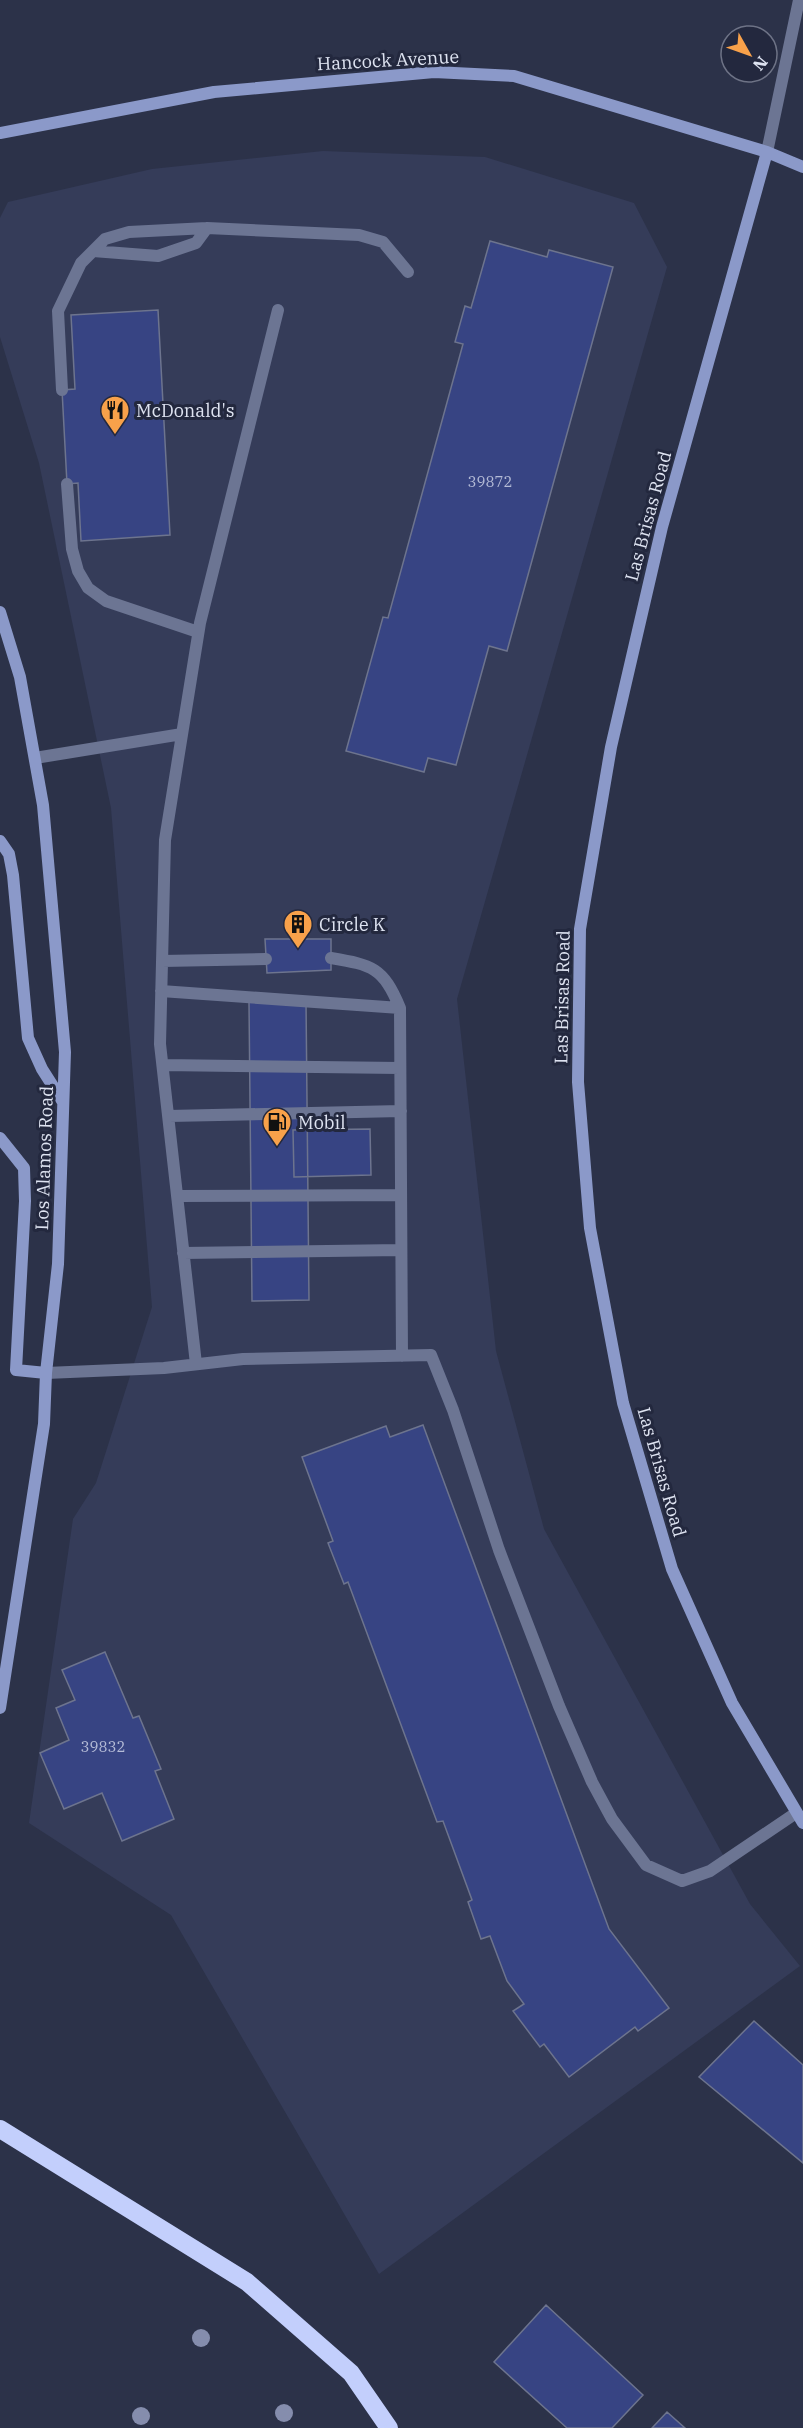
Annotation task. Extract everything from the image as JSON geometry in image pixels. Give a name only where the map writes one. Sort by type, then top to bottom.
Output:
[{"type":"highway","points":[[0,2129],[246,2282],[351,2373],[389,2428]]},
{"type":"main road","name":"Hancock Avenue","points":[[0,133],[213,92],[434,72],[514,76],[767,152],[803,167]]},
{"type":"main road","name":"Las Brisas Road","points":[[767,152],[662,527],[611,747],[580,929],[578,1082],[590,1228],[622,1403],[665,1547],[672,1569],[732,1703],[800,1818]]},
{"type":"main road","name":"Los Alamos Road","points":[[0,612],[20,676],[44,805],[65,1052],[58,1264],[46,1373],[44,1424],[0,1708]]},
{"type":"main road","points":[[0,841],[9,854],[12,874],[28,1038],[42,1069],[63,1102]]},
{"type":"main road","points":[[0,1138],[24,1168],[26,1201],[16,1370],[46,1373]]},
{"type":"street","points":[[767,152],[799,0]]},
{"type":"street","points":[[93,251],[158,256],[196,243],[207,228]]},
{"type":"street","points":[[62,390],[58,311],[81,263],[105,239],[129,232],[207,228],[359,235],[383,242],[408,272]]},
{"type":"street","points":[[196,1364],[160,1044],[165,840],[198,632],[278,310]]},
{"type":"street","points":[[68,484],[72,549],[78,571],[88,588],[106,601],[198,632]]},
{"type":"street","points":[[35,758],[182,734]]},
{"type":"street","points":[[331,958],[366,964],[384,978],[393,990],[400,1008],[402,1356]]},
{"type":"street","points":[[162,961],[266,959]]},
{"type":"street","points":[[161,991],[400,1008]]},
{"type":"street","points":[[163,1065],[400,1068]]},
{"type":"street","points":[[169,1116],[400,1111]]},
{"type":"street","points":[[177,1196],[401,1195]]},
{"type":"street","points":[[183,1253],[401,1250]]},
{"type":"street","points":[[46,1373],[243,1359],[431,1355],[453,1410],[499,1550],[559,1706],[592,1782],[612,1819],[646,1865],[682,1881],[710,1871],[800,1818]]},
{"type":"shaded area","points":[[323,151],[485,157],[634,203],[667,267],[457,999],[496,1351],[544,1529],[750,1904],[800,1966],[379,2274],[171,1915],[29,1823],[73,1519],[96,1483],[152,1307],[111,808],[39,463],[0,337],[0,218],[8,202],[152,169]]},
{"type":"building","points":[[490,241],[547,257],[549,250],[613,267],[507,651],[489,646],[456,765],[428,758],[424,772],[346,751],[383,617],[388,618],[463,344],[455,342],[465,306],[471,308]]},
{"type":"building","name":"McDonald's","points":[[158,310],[170,535],[81,541],[78,483],[67,484],[62,390],[75,389],[71,315]]},
{"type":"building","name":"Circle K","points":[[265,939],[331,939],[331,970],[267,973]]},
{"type":"building","points":[[306,1001],[309,1300],[252,1301],[249,1002]]},
{"type":"building","points":[[370,1129],[371,1175],[294,1177],[293,1130]]},
{"type":"building","points":[[423,1425],[609,1929],[669,2008],[638,2031],[635,2027],[569,2077],[544,2044],[540,2047],[513,2011],[524,2004],[507,1981],[490,1936],[481,1939],[468,1902],[472,1900],[443,1821],[437,1822],[348,1582],[344,1584],[328,1543],[333,1541],[302,1457],[386,1426],[390,1437]]},
{"type":"building","points":[[105,1652],[133,1718],[139,1716],[161,1769],[155,1771],[174,1819],[122,1841],[102,1793],[64,1809],[40,1753],[69,1740],[56,1708],[75,1700],[62,1670]]},
{"type":"building","points":[[754,2021],[803,2065],[803,2163],[699,2077]]},
{"type":"building","points":[[546,2305],[643,2395],[612,2428],[567,2428],[494,2362]]},
{"type":"building","points":[[667,2412],[685,2428],[652,2428]]},
{"type":"place","name":"McDonald's","points":[[115,436]]},
{"type":"place","name":"Circle K","points":[[298,950]]},
{"type":"place","name":"Mobil","points":[[277,1148]]}]
